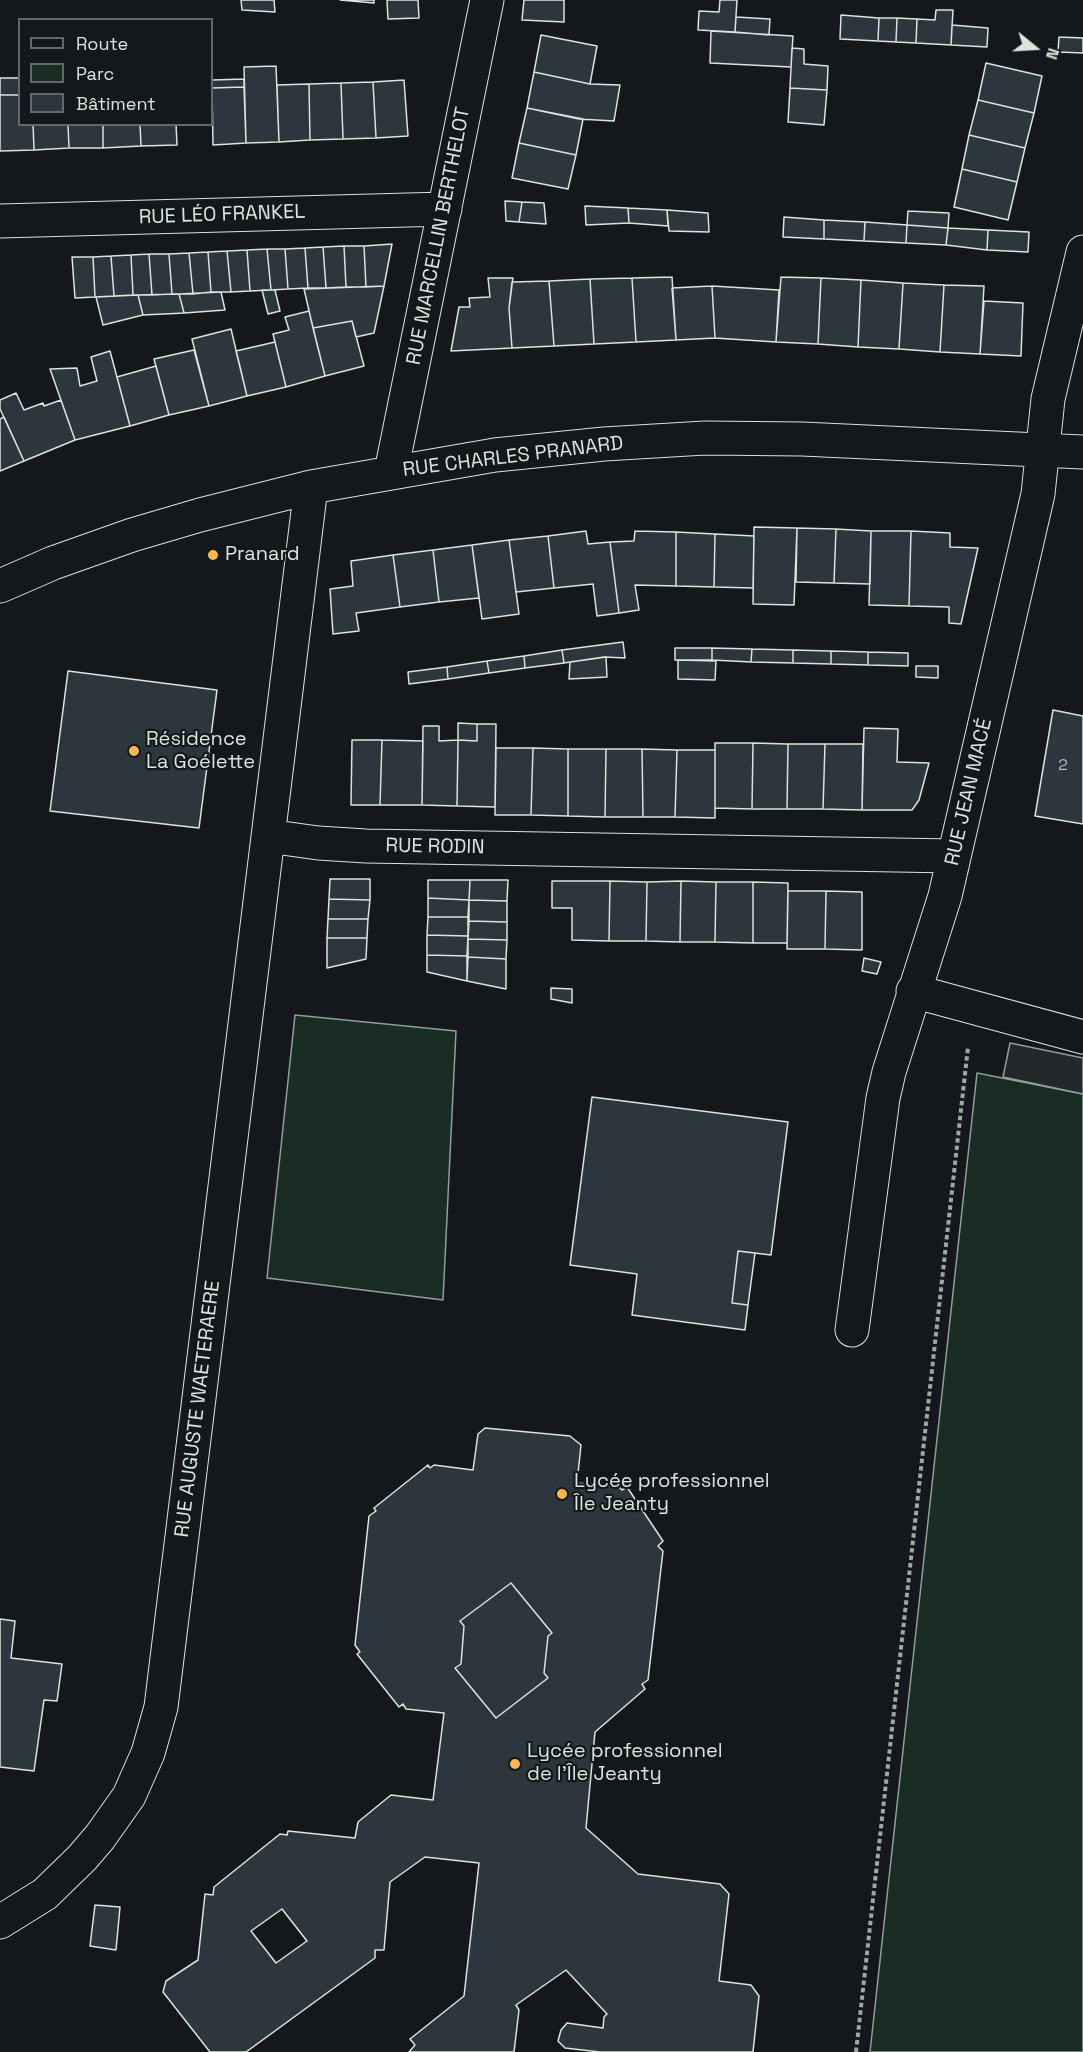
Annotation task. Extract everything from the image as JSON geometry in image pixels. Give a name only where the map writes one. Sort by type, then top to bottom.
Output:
[{"type":"street","name":"RUE MARCELLIN BERTHELOT","points":[[391,472],[487,0]]},
{"type":"street","name":"RUE LÉO FRANKEL","points":[[0,221],[445,209]]},
{"type":"street","name":"RUE JEAN MACÉ","points":[[852,1330],[883,1098],[894,1050],[937,922],[954,856],[1038,494],[1048,399],[1083,252]]},
{"type":"street","name":"RUE CHARLES PRANARD","points":[[0,586],[53,563],[132,535],[200,515],[311,487],[495,455],[615,443],[705,438],[802,439],[1083,452]]},
{"type":"street","points":[[268,836],[311,487]]},
{"type":"street","name":"RUE RODIN","points":[[268,836],[318,843],[366,846],[954,856]]},
{"type":"street","name":"RUE AUGUSTE WAETERAERE","points":[[0,1922],[45,1894],[100,1837],[129,1796],[148,1754],[156,1729],[166,1675],[268,836]]},
{"type":"street","points":[[914,991],[1083,1037]]},
{"type":"path","points":[[856,2052],[968,1046]]},
{"type":"green space","points":[[295,1015],[456,1031],[443,1300],[267,1278]]},
{"type":"green space","points":[[977,1073],[1083,1094],[1083,2052],[870,2052]]},
{"type":"shaded area","points":[[1010,1043],[1083,1058],[1083,1094],[1003,1077]]},
{"type":"building","points":[[241,0],[274,0],[275,12],[242,10]]},
{"type":"building","points":[[340,0],[374,0],[374,3]]},
{"type":"building","points":[[387,0],[418,0],[419,18],[388,19]]},
{"type":"building","points":[[524,0],[564,0],[564,22],[522,20]]},
{"type":"building","points":[[720,0],[737,0],[735,32],[698,30],[699,11],[719,12]]},
{"type":"building","points":[[936,10],[953,10],[951,45],[916,43],[917,19],[935,20]]},
{"type":"building","points":[[841,15],[879,18],[878,41],[840,39]]},
{"type":"building","points":[[736,17],[770,19],[769,35],[735,32]]},
{"type":"building","points":[[879,18],[897,18],[896,42],[878,41]]},
{"type":"building","points":[[897,18],[917,19],[916,43],[896,42]]},
{"type":"building","points":[[952,25],[988,28],[987,47],[951,45]]},
{"type":"building","points":[[711,31],[793,36],[791,67],[710,63]]},
{"type":"building","points":[[541,35],[597,46],[590,84],[534,72]]},
{"type":"building","points":[[1059,37],[1083,38],[1083,53],[1058,52]]},
{"type":"building","points":[[792,48],[804,49],[804,64],[828,66],[827,90],[790,88]]},
{"type":"building","points":[[986,63],[1042,76],[1034,113],[978,100]]},
{"type":"building","points":[[276,66],[279,142],[246,143],[244,67]]},
{"type":"building","points":[[534,72],[590,84],[620,85],[614,121],[579,119],[527,108]]},
{"type":"building","points":[[0,78],[18,78],[18,95],[0,95]]},
{"type":"building","points":[[244,79],[244,87],[213,88],[213,80]]},
{"type":"building","points":[[404,80],[408,136],[376,138],[373,82]]},
{"type":"building","points":[[373,82],[376,138],[343,139],[341,83]]},
{"type":"building","points":[[341,83],[343,139],[310,140],[309,84]]},
{"type":"building","points":[[309,84],[310,140],[279,142],[277,85]]},
{"type":"building","points":[[244,87],[246,143],[213,145],[213,88]]},
{"type":"building","points":[[790,88],[827,90],[824,125],[788,122]]},
{"type":"building","points":[[0,95],[18,95],[18,126],[33,126],[34,150],[0,151]]},
{"type":"building","points":[[978,100],[1034,113],[1025,148],[969,135]]},
{"type":"building","points":[[527,108],[583,119],[576,155],[519,143]]},
{"type":"building","points":[[33,126],[68,126],[69,148],[34,150]]},
{"type":"building","points":[[68,126],[103,126],[103,148],[69,148]]},
{"type":"building","points":[[103,126],[140,126],[141,146],[103,148]]},
{"type":"building","points":[[140,126],[176,126],[177,145],[141,146]]},
{"type":"building","points":[[969,135],[1025,148],[1017,182],[962,169]]},
{"type":"building","points":[[519,143],[576,155],[568,189],[512,178]]},
{"type":"building","points":[[962,169],[1017,182],[1008,220],[954,207]]},
{"type":"building","points":[[505,201],[522,202],[519,222],[506,221]]},
{"type":"building","points":[[522,202],[544,203],[546,224],[519,222]]},
{"type":"building","points":[[585,206],[628,208],[629,223],[586,225]]},
{"type":"building","points":[[628,208],[667,210],[668,226],[629,223]]},
{"type":"building","points":[[667,210],[708,213],[709,232],[669,231]]},
{"type":"building","points":[[908,211],[949,213],[948,228],[907,225]]},
{"type":"building","points":[[784,217],[824,220],[824,239],[783,237]]},
{"type":"building","points":[[824,220],[865,222],[864,241],[824,239]]},
{"type":"building","points":[[865,222],[907,225],[906,243],[864,241]]},
{"type":"building","points":[[907,225],[948,228],[946,245],[906,243]]},
{"type":"building","points":[[948,228],[988,230],[987,250],[946,245]]},
{"type":"building","points":[[988,230],[1029,232],[1028,252],[987,250]]},
{"type":"building","points":[[392,244],[384,286],[366,287],[364,246]]},
{"type":"building","points":[[344,246],[364,246],[366,287],[346,287]]},
{"type":"building","points":[[344,246],[346,287],[326,288],[323,247]]},
{"type":"building","points":[[323,247],[326,288],[308,288],[305,248]]},
{"type":"building","points":[[305,248],[308,288],[288,289],[285,249]]},
{"type":"building","points":[[267,249],[271,290],[250,291],[247,250]]},
{"type":"building","points":[[267,249],[285,249],[288,289],[271,290]]},
{"type":"building","points":[[247,250],[250,291],[231,292],[227,251]]},
{"type":"building","points":[[227,251],[231,292],[211,292],[208,252]]},
{"type":"building","points":[[208,252],[211,292],[193,294],[189,253]]},
{"type":"building","points":[[189,253],[193,294],[172,294],[169,254]]},
{"type":"building","points":[[149,254],[169,254],[172,294],[152,295]]},
{"type":"building","points":[[149,254],[152,295],[133,295],[131,255]]},
{"type":"building","points":[[131,255],[133,295],[114,296],[111,256]]},
{"type":"building","points":[[111,256],[114,296],[95,297],[93,257]]},
{"type":"building","points":[[72,257],[93,257],[95,297],[75,298]]},
{"type":"building","points":[[672,277],[676,340],[636,342],[632,278]]},
{"type":"building","points":[[781,277],[821,278],[818,344],[776,342]]},
{"type":"building","points":[[488,278],[513,278],[509,308],[512,348],[451,351],[459,307],[470,307],[469,298],[490,297]]},
{"type":"building","points":[[632,278],[636,342],[594,344],[590,279]]},
{"type":"building","points":[[821,278],[861,280],[858,347],[818,344]]},
{"type":"building","points":[[590,279],[594,344],[554,346],[549,281]]},
{"type":"building","points":[[861,280],[903,283],[899,349],[858,347]]},
{"type":"building","points":[[549,281],[554,346],[512,348],[509,308],[512,282]]},
{"type":"building","points":[[903,283],[944,285],[940,352],[899,349]]},
{"type":"building","points":[[944,285],[984,286],[980,354],[940,352]]},
{"type":"building","points":[[384,286],[374,333],[356,337],[352,321],[313,328],[304,289]]},
{"type":"building","points":[[712,286],[779,290],[776,342],[715,338]]},
{"type":"building","points":[[712,286],[715,338],[676,340],[672,288]]},
{"type":"building","points":[[262,290],[275,290],[280,311],[268,314]]},
{"type":"building","points":[[221,292],[225,310],[184,313],[179,294]]},
{"type":"building","points":[[179,294],[184,313],[143,315],[138,295]]},
{"type":"building","points":[[138,295],[143,315],[103,325],[96,297]]},
{"type":"building","points":[[984,301],[1023,303],[1021,356],[980,354]]},
{"type":"building","points":[[309,311],[325,376],[286,387],[273,334],[289,330],[285,317]]},
{"type":"building","points":[[352,321],[364,366],[325,376],[313,328]]},
{"type":"building","points":[[231,329],[247,396],[209,406],[192,339]]},
{"type":"building","points":[[275,342],[286,387],[247,396],[236,351]]},
{"type":"building","points":[[194,350],[209,406],[169,415],[154,359]]},
{"type":"building","points":[[110,351],[130,426],[75,440],[50,369],[77,368],[80,386],[97,381],[91,357]]},
{"type":"building","points":[[156,366],[169,415],[130,426],[117,377]]},
{"type":"building","points":[[16,393],[24,410],[43,403],[44,406],[61,400],[75,440],[24,461],[0,409],[0,400]]},
{"type":"building","points":[[4,417],[24,461],[0,471],[0,419]]},
{"type":"building","points":[[754,527],[797,528],[794,605],[753,604]]},
{"type":"building","points":[[797,528],[836,529],[834,583],[796,582]]},
{"type":"building","points":[[836,529],[871,531],[870,584],[834,583]]},
{"type":"building","points":[[586,531],[588,544],[610,542],[619,613],[597,616],[593,584],[554,588],[548,536]]},
{"type":"building","points":[[635,531],[676,532],[676,586],[635,585],[639,610],[619,613],[610,542],[634,541]]},
{"type":"building","points":[[871,531],[911,531],[909,606],[869,605]]},
{"type":"building","points":[[911,531],[950,533],[950,547],[978,548],[961,624],[949,623],[949,607],[909,606]]},
{"type":"building","points":[[676,532],[715,534],[714,587],[676,586]]},
{"type":"building","points":[[715,534],[754,536],[753,588],[714,587]]},
{"type":"building","points":[[548,536],[554,588],[516,592],[509,540]]},
{"type":"building","points":[[509,540],[519,614],[482,619],[472,545]]},
{"type":"building","points":[[472,545],[479,598],[439,602],[433,550]]},
{"type":"building","points":[[433,550],[439,602],[400,607],[393,555]]},
{"type":"building","points":[[393,555],[400,607],[356,613],[359,631],[333,634],[330,589],[353,586],[351,561]]},
{"type":"building","points":[[623,642],[625,658],[604,657],[564,663],[562,650]]},
{"type":"building","points":[[675,648],[712,648],[712,660],[675,660]]},
{"type":"building","points":[[712,648],[752,649],[751,662],[712,660]]},
{"type":"building","points":[[752,649],[793,650],[793,663],[751,662]]},
{"type":"building","points":[[562,650],[564,663],[525,668],[524,656]]},
{"type":"building","points":[[793,650],[831,651],[831,664],[793,663]]},
{"type":"building","points":[[831,651],[868,652],[868,665],[831,664]]},
{"type":"building","points":[[868,652],[908,653],[908,666],[868,665]]},
{"type":"building","points":[[524,656],[525,668],[489,673],[487,661]]},
{"type":"building","points":[[606,657],[607,677],[569,679],[570,662]]},
{"type":"building","points":[[678,660],[716,661],[715,680],[678,679]]},
{"type":"building","points":[[487,661],[489,673],[448,679],[447,667]]},
{"type":"building","points":[[916,666],[938,666],[938,678],[916,677]]},
{"type":"building","points":[[447,667],[448,679],[409,684],[408,672]]},
{"type":"building","name":"Résidence La Goélette","points":[[68,671],[217,690],[199,828],[50,811]]},
{"type":"building","points":[[1053,710],[1083,716],[1083,824],[1035,816]]},
{"type":"building","points":[[458,723],[477,724],[477,741],[458,740]]},
{"type":"building","points":[[477,724],[496,724],[495,807],[457,806],[458,740],[477,741]]},
{"type":"building","points":[[423,726],[439,726],[439,741],[458,740],[457,806],[422,805]]},
{"type":"building","points":[[864,728],[898,729],[897,762],[929,763],[919,800],[912,810],[862,810]]},
{"type":"building","points":[[352,740],[382,740],[380,805],[351,805]]},
{"type":"building","points":[[382,740],[423,741],[422,805],[380,805]]},
{"type":"building","points":[[715,743],[753,743],[752,809],[715,808]]},
{"type":"building","points":[[753,743],[788,744],[787,809],[752,809]]},
{"type":"building","points":[[788,744],[825,744],[823,809],[787,809]]},
{"type":"building","points":[[825,744],[863,744],[862,810],[823,809]]},
{"type":"building","points":[[496,748],[533,748],[531,815],[495,815]]},
{"type":"building","points":[[533,748],[568,749],[568,816],[531,815]]},
{"type":"building","points":[[568,749],[606,749],[605,817],[568,816]]},
{"type":"building","points":[[606,749],[642,749],[643,817],[605,817]]},
{"type":"building","points":[[642,749],[677,750],[675,817],[643,817]]},
{"type":"building","points":[[677,750],[715,750],[715,818],[675,817]]},
{"type":"building","points":[[330,879],[370,879],[370,900],[329,899]]},
{"type":"building","points":[[428,880],[470,880],[469,900],[428,898]]},
{"type":"building","points":[[470,880],[508,880],[507,901],[469,900]]},
{"type":"building","points":[[552,881],[610,881],[609,941],[572,940],[572,908],[552,908]]},
{"type":"building","points":[[610,881],[647,882],[646,941],[609,941]]},
{"type":"building","points":[[681,881],[680,942],[646,941],[647,882]]},
{"type":"building","points":[[681,881],[716,882],[715,942],[680,942]]},
{"type":"building","points":[[716,882],[753,882],[753,943],[715,942]]},
{"type":"building","points":[[753,882],[788,883],[787,943],[753,943]]},
{"type":"building","points":[[788,891],[826,891],[825,949],[787,949]]},
{"type":"building","points":[[826,891],[862,892],[862,950],[825,949]]},
{"type":"building","points":[[428,898],[469,900],[468,917],[428,917]]},
{"type":"building","points":[[329,899],[370,900],[368,919],[328,919]]},
{"type":"building","points":[[469,900],[507,901],[507,922],[469,921]]},
{"type":"building","points":[[428,917],[468,917],[468,936],[427,935]]},
{"type":"building","points":[[328,919],[368,919],[367,938],[327,938]]},
{"type":"building","points":[[469,921],[507,922],[507,940],[468,939]]},
{"type":"building","points":[[427,935],[468,936],[467,956],[427,955]]},
{"type":"building","points":[[327,938],[367,938],[366,959],[327,968]]},
{"type":"building","points":[[468,939],[507,940],[506,959],[468,957]]},
{"type":"building","points":[[427,955],[467,956],[467,981],[427,972]]},
{"type":"building","points":[[468,957],[506,959],[506,989],[467,981]]},
{"type":"building","points":[[864,958],[881,962],[877,974],[862,971]]},
{"type":"building","points":[[551,988],[572,989],[572,1003],[551,999]]},
{"type":"building","points":[[592,1097],[788,1122],[771,1255],[738,1251],[732,1303],[748,1305],[745,1330],[632,1315],[637,1274],[570,1265]]},
{"type":"building","points":[[738,1251],[755,1253],[748,1305],[732,1303]]},
{"type":"building","name":"Lycée professionnel de l'Île Jeanty","points":[[485,1428],[570,1436],[581,1445],[577,1483],[619,1487],[622,1490],[627,1487],[663,1541],[658,1546],[663,1551],[648,1680],[642,1684],[645,1689],[595,1732],[586,1828],[638,1874],[720,1884],[729,1894],[719,1981],[751,1985],[759,1996],[753,2052],[600,2052],[565,2048],[558,2041],[561,2030],[567,2023],[603,2028],[604,2017],[607,2014],[566,1970],[516,2005],[519,2010],[514,2052],[409,2052],[415,2045],[410,2039],[464,1996],[479,1863],[425,1857],[390,1882],[384,1950],[375,1950],[375,1958],[246,2052],[210,2052],[163,1992],[166,1981],[198,1960],[205,1894],[213,1895],[214,1887],[280,1834],[287,1835],[288,1831],[355,1838],[358,1822],[391,1795],[433,1800],[444,1713],[406,1709],[403,1704],[399,1707],[357,1654],[360,1652],[355,1645],[369,1516],[376,1511],[374,1508],[428,1465],[430,1468],[434,1465],[473,1470],[478,1434]],"holes":[[[511,1583],[552,1633],[548,1636],[544,1673],[548,1678],[496,1718],[455,1668],[461,1664],[464,1626],[460,1621]],[[282,1909],[307,1941],[276,1963],[251,1931]]]},
{"type":"building","points":[[511,1583],[552,1633],[548,1636],[544,1673],[548,1678],[496,1718],[455,1668],[461,1664],[464,1626],[460,1621]]},
{"type":"building","points":[[0,1619],[15,1621],[11,1658],[62,1664],[57,1701],[44,1700],[34,1771],[0,1767]]},
{"type":"building","points":[[95,1905],[120,1907],[116,1950],[90,1946]]},
{"type":"place","name":"Pranard","points":[[213,555]]},
{"type":"place","name":"Résidence La Goélette","points":[[134,751]]},
{"type":"place","name":"Lycée professionnel Île Jeanty","points":[[562,1494]]},
{"type":"place","name":"Lycée professionnel de l'Île Jeanty","points":[[515,1764]]}]
